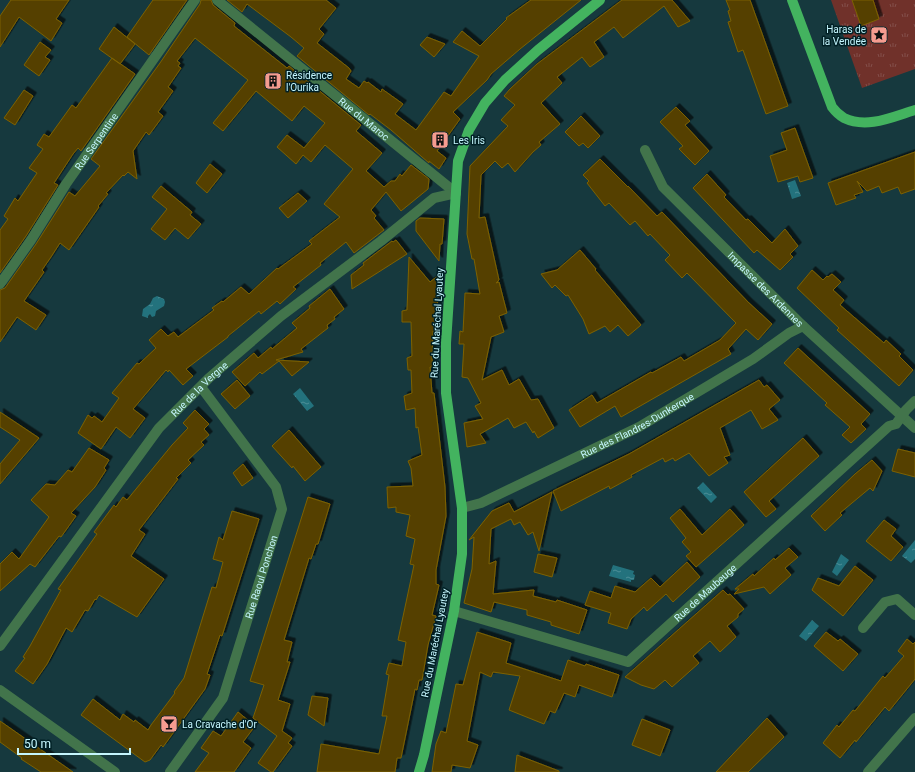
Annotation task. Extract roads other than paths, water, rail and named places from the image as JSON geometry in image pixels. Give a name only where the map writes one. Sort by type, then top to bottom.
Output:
[{"type":"main road","name":"Rue du Maréchal Lyautey","points":[[419,772],[424,755],[454,611],[462,554],[462,508],[446,393],[446,343],[458,162],[469,130],[485,103],[505,80],[538,50],[600,0]]},
{"type":"main road","points":[[792,0],[832,108],[843,117],[857,122],[877,122],[915,110]]},
{"type":"street","name":"Rue Serpentine","points":[[0,284],[31,240],[66,184],[195,0]]},
{"type":"street","name":"Rue du Maroc","points":[[217,0],[301,69],[436,175],[456,193]]},
{"type":"street","name":"Impasse des Ardennes","points":[[645,150],[663,187],[803,326],[915,428]]},
{"type":"street","name":"Rue de la Vergne","points":[[0,646],[159,428],[209,378],[281,316],[381,241],[434,198],[456,193]]},
{"type":"street","name":"Rue des Flandres-Dunkerque","points":[[462,508],[481,503],[540,476],[639,427],[753,359],[789,333],[803,326]]},
{"type":"street","name":"Rue Raoul Ponchon","points":[[170,772],[223,698],[282,510],[276,487],[201,387]]},
{"type":"street","name":"Rue de Maubeuge","points":[[454,611],[628,662],[889,426],[896,424],[901,416],[915,401]]},
{"type":"street","points":[[864,628],[885,602],[897,599],[915,615]]},
{"type":"street","points":[[0,690],[116,772]]},
{"type":"street","points":[[868,772],[915,718]]},
{"type":"water","points":[[795,180],[801,196],[792,199],[787,183]]},
{"type":"water","points":[[157,296],[164,299],[164,306],[156,311],[155,316],[152,317],[150,314],[148,318],[142,316],[143,309],[150,304],[153,298]]},
{"type":"water","points":[[300,388],[314,406],[307,411],[293,394]]},
{"type":"water","points":[[703,482],[717,497],[711,503],[697,488]]},
{"type":"water","points":[[915,540],[915,559],[911,563],[902,556]]},
{"type":"water","points":[[841,554],[849,560],[837,576],[832,572]]},
{"type":"water","points":[[613,565],[634,571],[634,580],[631,580],[631,582],[609,576]]},
{"type":"water","points":[[812,620],[819,626],[806,641],[799,636]]},
{"type":"place","name":"Haras de la Vendée","points":[[879,35]]},
{"type":"place","name":"Résidence l'Ourika","points":[[273,81]]},
{"type":"place","name":"Les Iris","points":[[440,140]]},
{"type":"place","name":"La Cravache d'Or","points":[[169,724]]}]
